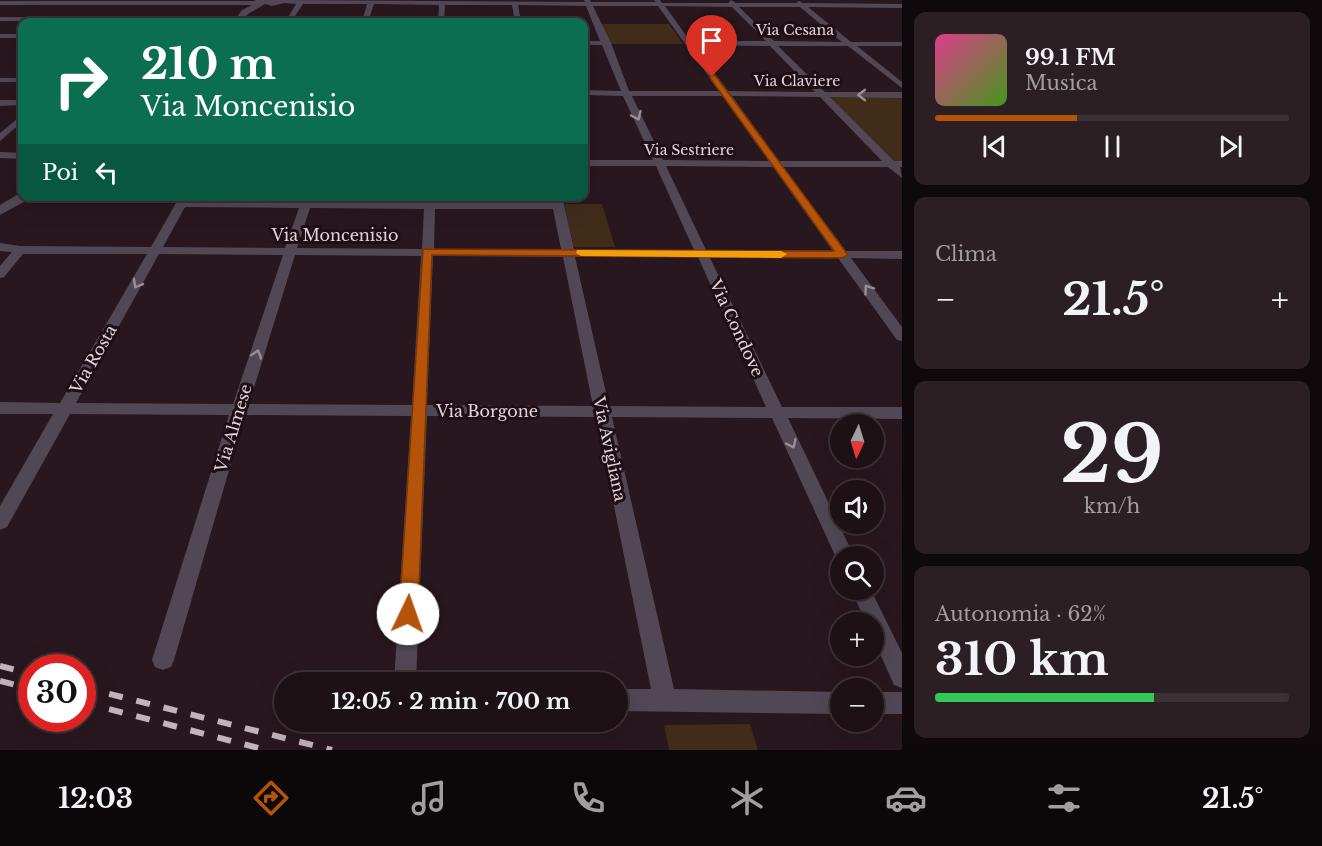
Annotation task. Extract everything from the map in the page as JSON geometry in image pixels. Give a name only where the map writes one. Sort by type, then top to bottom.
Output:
[{"type":"street","points":[[796,0],[902,86]]},
{"type":"street","points":[[852,0],[861,6]]},
{"type":"street","points":[[886,0],[892,6]]},
{"type":"street","points":[[1,2],[238,4],[292,1],[318,4],[514,2],[567,5],[593,2],[658,2],[892,6],[900,9]]},
{"type":"street","points":[[289,18],[292,1]]},
{"type":"street","points":[[122,18],[243,17],[262,2]]},
{"type":"street","points":[[243,17],[262,2]]},
{"type":"street","points":[[366,18],[372,2]]},
{"type":"street","points":[[441,18],[442,2]]},
{"type":"street","points":[[514,2],[517,18]]},
{"type":"street","name":"Via Condove","points":[[593,2],[626,93],[840,546]]},
{"type":"street","points":[[658,2],[902,337]]},
{"type":"street","points":[[731,3],[896,164],[902,176]]},
{"type":"street","points":[[238,4],[243,17]]},
{"type":"street","points":[[0,19],[18,19]]},
{"type":"street","points":[[0,36],[18,36]]},
{"type":"street","points":[[588,43],[607,43]]},
{"type":"street","name":"Via Cesana","points":[[688,43],[902,44]]},
{"type":"street","points":[[0,80],[18,80]]},
{"type":"street","name":"Via Claviere","points":[[588,93],[902,95]]},
{"type":"street","points":[[0,103],[18,103]]},
{"type":"street","points":[[0,138],[18,122]]},
{"type":"street","points":[[0,155],[18,156]]},
{"type":"street","name":"Via Sestriere","points":[[588,163],[896,164]]},
{"type":"street","points":[[0,198],[18,188]]},
{"type":"street","points":[[0,212],[18,200]]},
{"type":"street","name":"Via Rosta","points":[[0,522],[183,201]]},
{"type":"street","name":"Via Almese","points":[[163,660],[238,410],[307,201]]},
{"type":"street","points":[[332,201],[430,205],[557,201]]},
{"type":"street","name":"Via Avigliana","points":[[557,201],[665,701]]},
{"type":"street","points":[[406,672],[430,205]]},
{"type":"street","name":"Via Moncenisio","points":[[0,247],[20,250],[155,252],[902,255]]},
{"type":"street","points":[[0,274],[20,250]]},
{"type":"street","name":"Via Moncenisio","points":[[0,255],[20,250]]},
{"type":"street","name":"Via Borgone","points":[[0,408],[902,413]]},
{"type":"street","points":[[866,600],[902,677]]},
{"type":"street","points":[[628,700],[830,703]]},
{"type":"street","points":[[884,703],[902,703]]},
{"type":"shaded area","points":[[601,24],[669,24],[683,44],[610,44]]},
{"type":"shaded area","points":[[833,96],[902,97],[902,162],[893,162],[831,98]]},
{"type":"shaded area","points":[[564,204],[602,204],[615,247],[574,247]]},
{"type":"shaded area","points":[[750,724],[758,750],[669,750],[664,725]]},
{"type":"railway","points":[[0,666],[18,670]]},
{"type":"railway","points":[[0,681],[18,686]]},
{"type":"railway","points":[[96,691],[332,750]]},
{"type":"railway","points":[[96,706],[266,750]]},
{"type":"slow traffic","points":[[581,253],[781,254]]},
{"type":"route","points":[[408,614],[427,252],[842,255],[712,77]]}]
